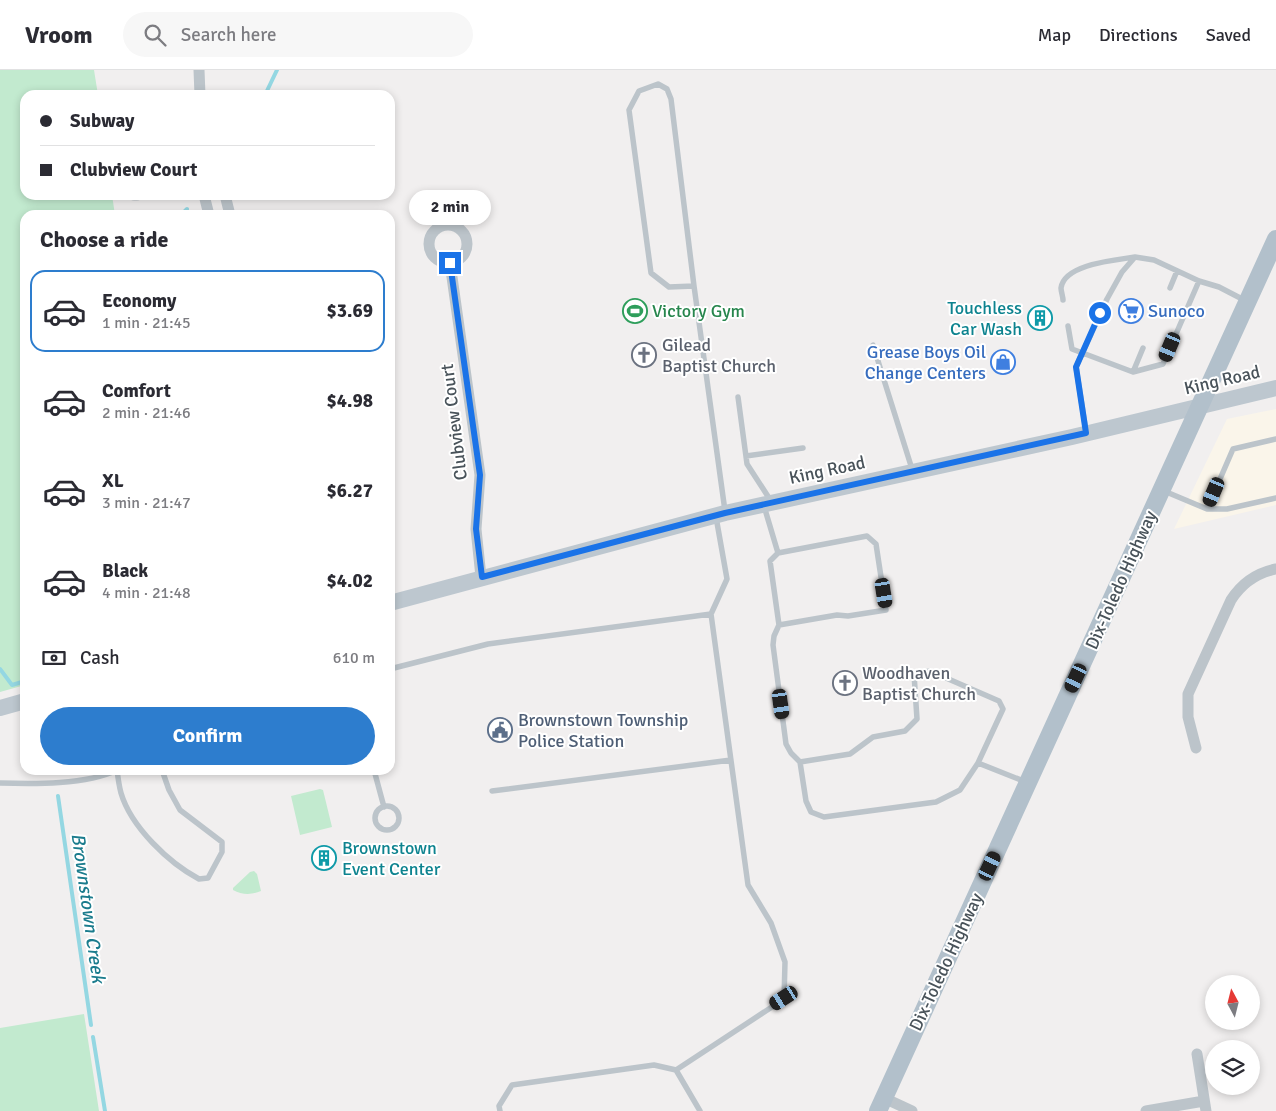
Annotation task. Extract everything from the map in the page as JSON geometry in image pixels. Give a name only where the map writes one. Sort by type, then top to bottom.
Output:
[{"type":"main road","name":"Dix-Toledo Highway","points":[[881,1104],[1276,239]]},
{"type":"main road","name":"King Road","points":[[395,601],[721,514],[1086,433],[1276,388]]},
{"type":"main road","points":[[0,708],[20,702]]},
{"type":"street","points":[[199,70],[200,90]]},
{"type":"street","name":"Clubview Court","points":[[450,263],[480,475],[476,529],[482,577]]},
{"type":"street","points":[[1196,748],[1187,707],[1188,694],[1195,675],[1226,609],[1238,590],[1252,578],[1276,569]]},
{"type":"street","points":[[1146,1111],[1205,1106],[1197,1054]]},
{"type":"street","points":[[881,1104],[912,1111]]},
{"type":"lane","points":[[500,1111],[499,1106],[512,1085],[654,1065],[676,1070],[784,998],[785,962],[771,923],[748,885],[712,614],[727,578],[721,514],[694,286],[671,99],[667,89],[658,84],[639,91],[629,110],[651,273],[669,287],[694,286]]},
{"type":"lane","points":[[1064,300],[1061,288],[1068,275],[1087,266],[1135,257],[1154,260],[1199,281],[1219,287],[1247,302]]},
{"type":"lane","points":[[1086,433],[1076,367],[1107,298],[1122,272],[1135,257]]},
{"type":"lane","points":[[1170,288],[1178,271]]},
{"type":"lane","points":[[1068,326],[1072,349],[1082,353],[1133,372],[1163,364],[1199,281]]},
{"type":"lane","points":[[873,345],[913,471]]},
{"type":"lane","points":[[1133,372],[1143,348]]},
{"type":"lane","points":[[738,397],[747,464],[768,503],[778,553]]},
{"type":"lane","points":[[1207,509],[1233,449],[1276,439]]},
{"type":"lane","points":[[746,456],[802,448]]},
{"type":"lane","points":[[1162,490],[1207,509],[1227,509],[1276,498]]},
{"type":"lane","points":[[779,625],[837,615],[848,616],[886,610],[876,544],[867,536],[778,553],[770,561],[779,625],[774,636],[773,646],[786,744],[800,762],[806,801],[812,812],[824,817],[936,802],[960,790],[978,763],[1003,709],[999,701],[930,671],[914,674],[918,720],[905,731],[873,737],[850,754],[800,762]]},
{"type":"lane","points":[[395,669],[488,644],[712,614]]},
{"type":"lane","points":[[492,791],[731,760]]},
{"type":"lane","points":[[978,763],[1028,782]]},
{"type":"lane","points":[[0,783],[44,783],[106,775]]},
{"type":"lane","points":[[118,775],[121,794],[133,819],[164,856],[189,874],[199,879],[208,878],[222,852],[222,842],[180,810],[169,790],[164,775]]},
{"type":"lane","points":[[375,775],[384,807]]},
{"type":"lane","points":[[384,807],[392,808],[397,813],[397,824],[391,829],[380,828],[376,822],[376,814],[384,807]]},
{"type":"lane","points":[[676,1070],[700,1111]]},
{"type":"shaded area","points":[[1276,409],[1276,505],[1174,529],[1227,419]]},
{"type":"green space","points":[[0,70],[94,70],[97,90],[20,90],[20,200],[113,200],[114,210],[20,210],[20,686],[0,692]]},
{"type":"green space","points":[[320,789],[323,790],[332,827],[300,835],[291,796]]},
{"type":"green space","points":[[254,871],[257,874],[261,891],[247,894],[233,890],[250,872]]},
{"type":"green space","points":[[84,1014],[99,1111],[0,1111],[0,1028]]},
{"type":"waterway","points":[[267,90],[277,70]]},
{"type":"waterway","name":"Brownstown Creek","points":[[0,669],[12,685],[20,683]]},
{"type":"waterway","name":"Brownstown Creek","points":[[58,796],[91,1025]]},
{"type":"waterway","name":"Brownstown Creek","points":[[93,1037],[105,1111]]},
{"type":"place","name":"Victory Gym","points":[[635,311]]},
{"type":"place","name":"Sunoco","points":[[1131,311]]},
{"type":"place","name":"Touchless Car Wash","points":[[1040,318]]},
{"type":"place","name":"Gilead Baptist Church","points":[[644,355]]},
{"type":"place","name":"Grease Boys Oil Change Centers","points":[[1003,362]]},
{"type":"place","name":"Woodhaven Baptist Church","points":[[845,683]]},
{"type":"place","name":"Brownstown Township Police Station","points":[[500,730]]},
{"type":"place","name":"Brownstown Event Center","points":[[324,858]]},
{"type":"route","points":[[450,263],[480,475],[476,529],[482,577],[725,513],[1086,433],[1076,367],[1100,313]]}]
